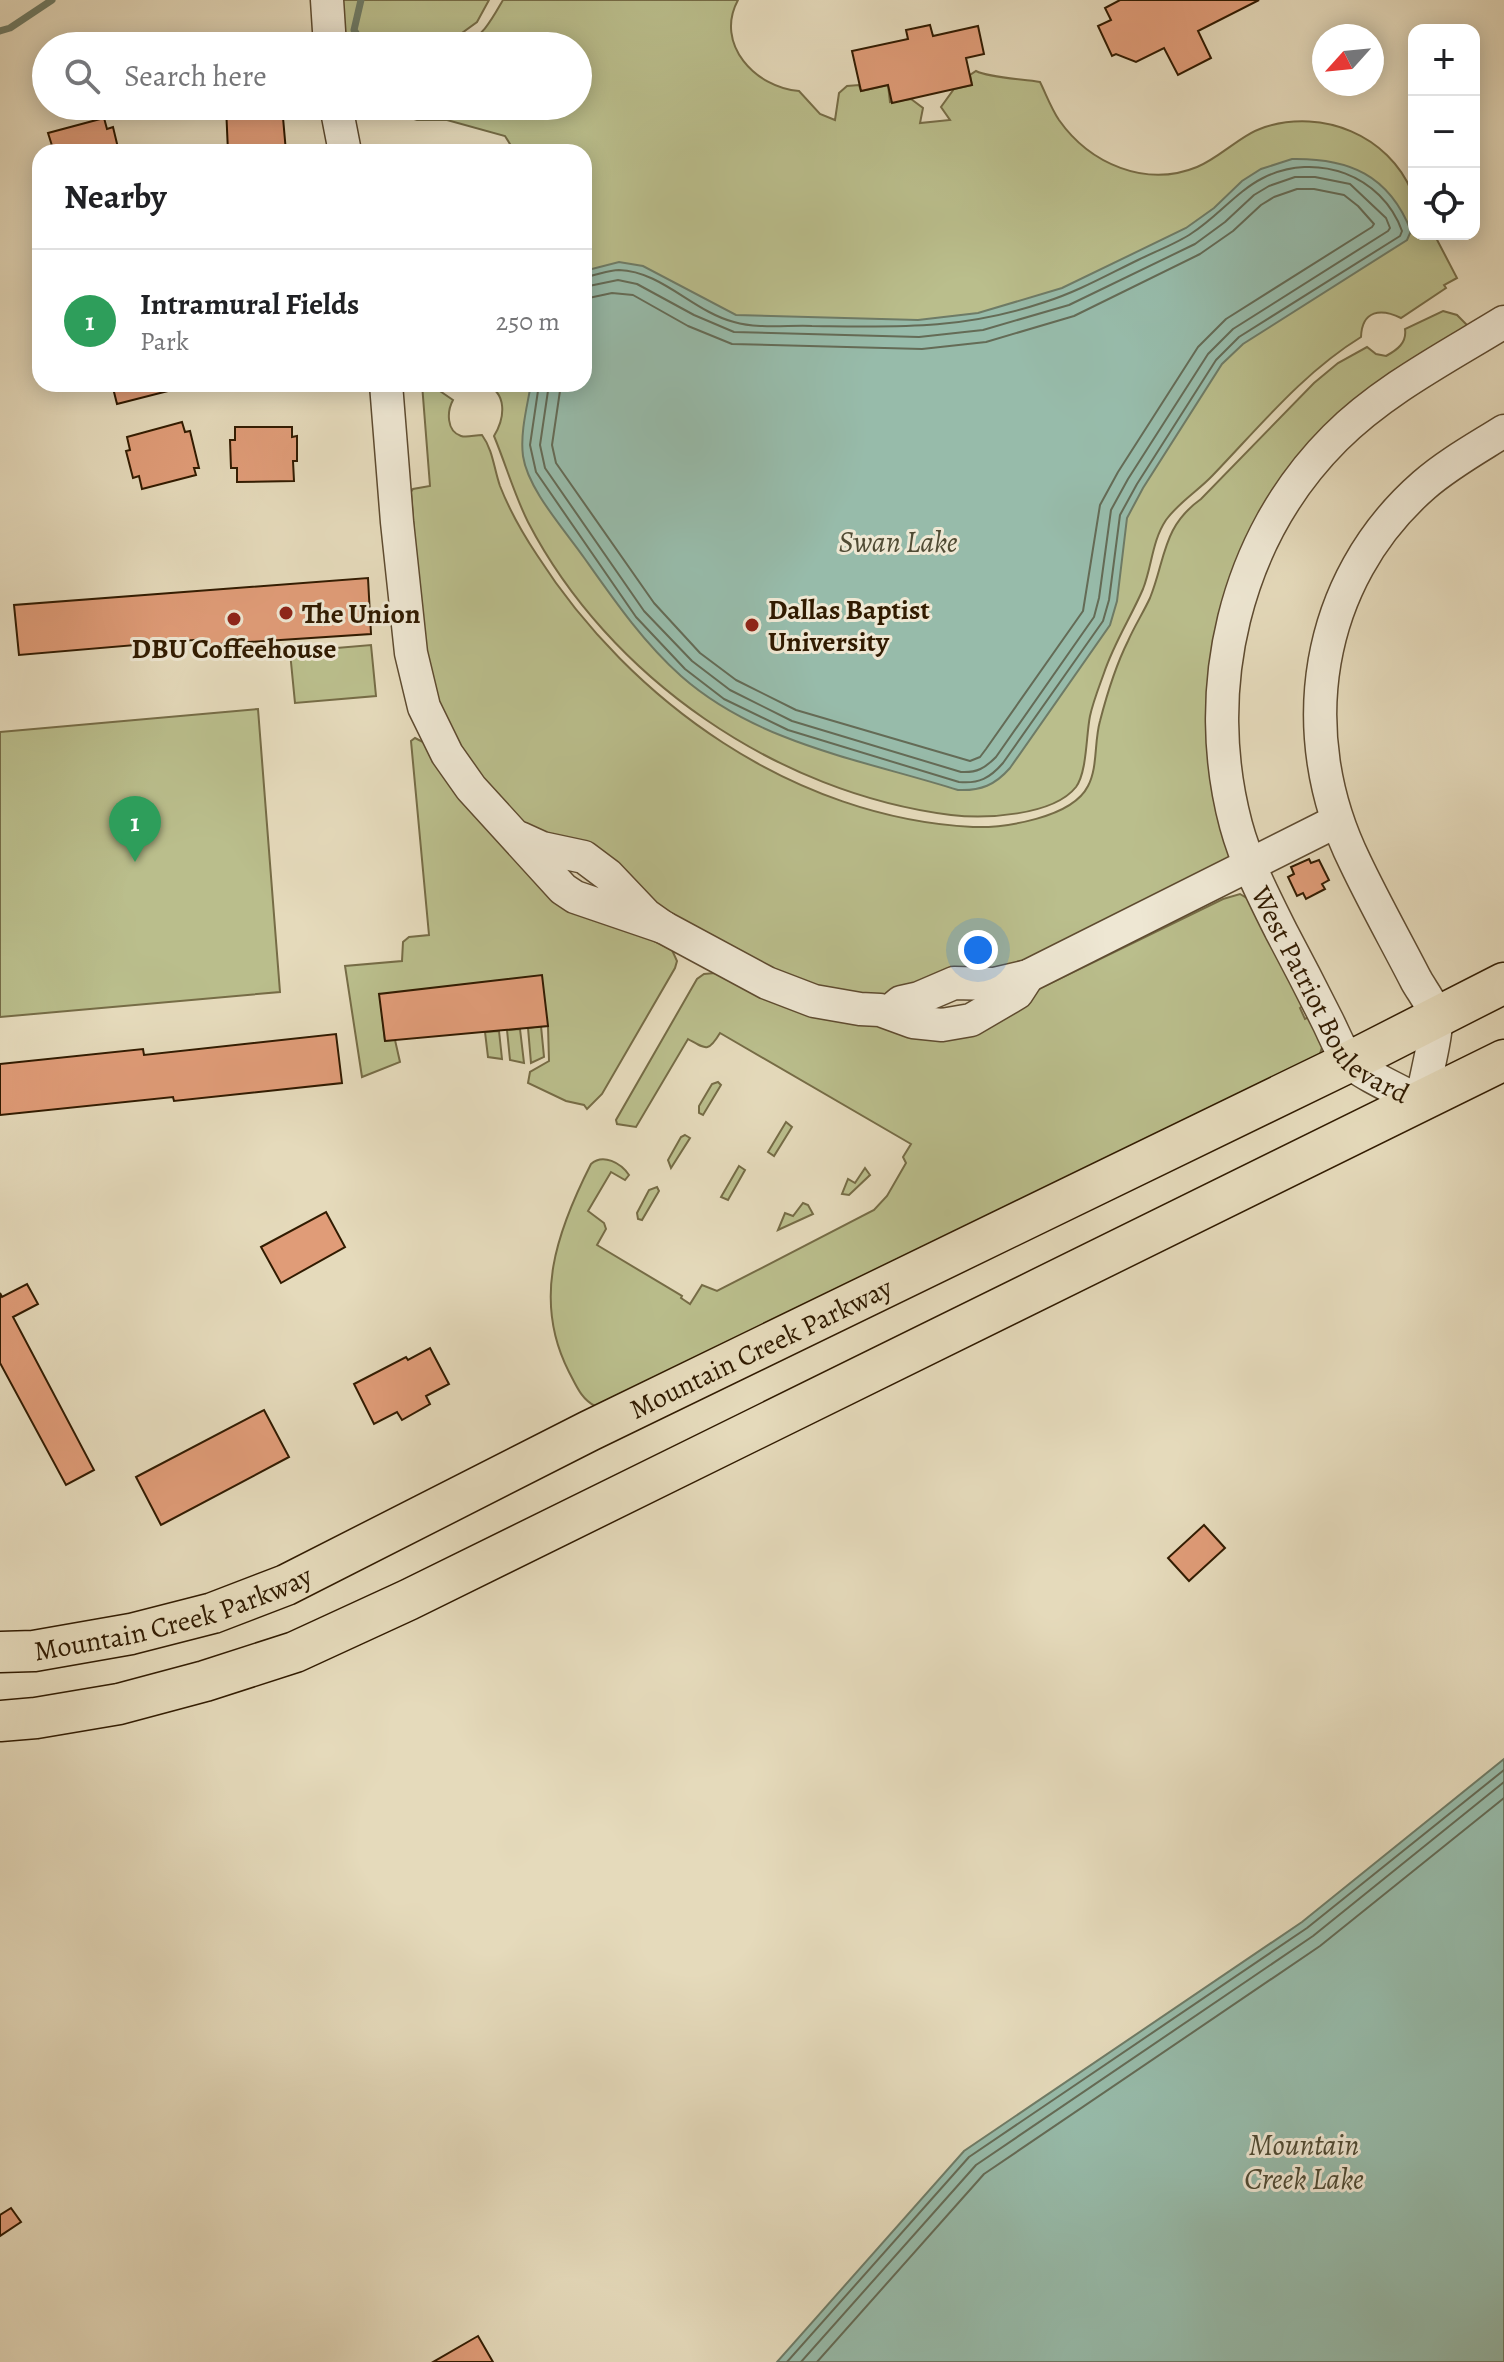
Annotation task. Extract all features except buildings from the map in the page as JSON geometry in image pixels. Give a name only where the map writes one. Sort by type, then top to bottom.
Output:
[{"type":"main road","name":"Mountain Creek Parkway","points":[[0,1652],[34,1651],[131,1634],[213,1613],[286,1585],[603,1424],[1349,1062],[1504,983]]},
{"type":"main road","points":[[0,1721],[119,1704],[295,1652],[408,1600],[1504,1060]]},
{"type":"street","points":[[327,0],[329,32]]},
{"type":"street","points":[[339,120],[343,144]]},
{"type":"street","name":"West Patriot Boulevard","points":[[1436,1018],[1421,1102],[1349,1062],[1250,866],[1227,788],[1220,701],[1236,607],[1262,542],[1295,486],[1350,423],[1388,395],[1504,322]]},
{"type":"street","points":[[387,392],[411,653],[424,707],[458,771],[517,836],[542,848],[584,857],[608,875],[646,915],[663,927],[789,994],[889,1012],[901,1002],[954,983],[994,984],[1028,976],[1337,821]]},
{"type":"street","points":[[1436,1018],[1354,861],[1337,821],[1326,781],[1320,715],[1323,661],[1339,611],[1361,564],[1384,528],[1442,471],[1504,431]]},
{"type":"shaded area","points":[[340,0],[489,0],[477,22],[463,32],[341,32]]},
{"type":"shaded area","points":[[503,0],[738,0],[732,16],[731,32],[743,61],[768,82],[799,91],[820,114],[835,120],[839,93],[847,86],[859,85],[861,91],[888,85],[890,102],[911,99],[923,108],[920,123],[950,120],[941,107],[954,89],[972,85],[970,75],[976,71],[1040,82],[1056,115],[1086,149],[1120,168],[1139,173],[1178,173],[1197,167],[1265,127],[1287,122],[1331,125],[1351,131],[1370,142],[1387,155],[1401,172],[1408,185],[1408,240],[1437,240],[1457,278],[1401,318],[1380,312],[1369,316],[1361,337],[1320,366],[1166,520],[1158,536],[1143,589],[1096,694],[1082,772],[1076,787],[1051,804],[999,816],[951,815],[886,802],[823,782],[762,754],[705,719],[652,677],[604,630],[562,578],[528,522],[494,436],[502,414],[501,399],[496,392],[592,392],[592,144],[510,144],[505,136],[447,120],[592,120],[592,32],[481,32]]},
{"type":"shaded area","points":[[1443,311],[1457,315],[1469,327],[1359,406],[1233,585],[1230,858],[1042,958],[886,1000],[783,979],[541,838],[499,802],[444,721],[422,637],[411,492],[430,486],[423,392],[441,392],[453,400],[449,420],[456,433],[466,437],[482,435],[508,504],[537,555],[575,609],[620,658],[669,703],[723,743],[781,776],[843,801],[907,819],[986,827],[1019,823],[1053,813],[1080,797],[1088,786],[1100,721],[1115,671],[1150,598],[1167,544],[1179,521],[1314,383],[1338,363],[1367,347],[1376,354],[1386,356],[1403,342],[1405,329]]},
{"type":"shaded area","points":[[371,645],[376,696],[295,703],[290,652]]},
{"type":"shaded area","points":[[258,709],[280,992],[0,1017],[0,732]]},
{"type":"shaded area","points":[[415,738],[425,743],[451,787],[489,830],[622,924],[672,950],[677,961],[675,968],[602,1094],[587,1109],[584,1105],[566,1101],[528,1083],[530,1072],[549,1061],[548,1026],[380,994],[385,1041],[395,1040],[400,1062],[362,1077],[345,966],[402,961],[403,942],[409,937],[429,935],[411,741]]},
{"type":"shaded area","points":[[1240,894],[1250,900],[1304,1005],[1300,1008],[1305,1019],[1309,1017],[1323,1044],[1319,1057],[595,1406],[582,1396],[558,1345],[552,1319],[551,1292],[559,1240],[591,1164],[606,1159],[629,1175],[625,1180],[611,1172],[588,1211],[604,1223],[606,1229],[597,1245],[682,1296],[690,1304],[702,1285],[717,1291],[874,1210],[887,1196],[906,1163],[903,1157],[911,1144],[720,1033],[706,1047],[688,1039],[636,1127],[617,1124],[616,1120],[697,979],[704,974],[715,973],[857,1024],[1018,999],[1223,899]]},
{"type":"shaded area","points":[[541,1026],[544,1057],[531,1063],[528,1028]]},
{"type":"shaded area","points":[[520,1029],[524,1063],[510,1060],[507,1030]]},
{"type":"shaded area","points":[[499,1031],[502,1059],[488,1057],[485,1032]]},
{"type":"shaded area","points":[[718,1082],[721,1085],[703,1115],[699,1113],[699,1106],[712,1084]]},
{"type":"shaded area","points":[[786,1122],[792,1127],[774,1156],[768,1152]]},
{"type":"shaded area","points":[[685,1135],[690,1138],[671,1168],[668,1160]]},
{"type":"shaded area","points":[[739,1166],[745,1170],[728,1200],[721,1197]]},
{"type":"shaded area","points":[[865,1168],[870,1175],[849,1195],[842,1194],[848,1179],[855,1183]]},
{"type":"shaded area","points":[[657,1187],[659,1191],[642,1220],[638,1219],[637,1213],[649,1190]]},
{"type":"shaded area","points":[[803,1203],[813,1214],[778,1230],[785,1213],[793,1216]]},
{"type":"water","name":"Swan Lake","points":[[1292,159],[1332,162],[1349,167],[1379,183],[1391,196],[1408,225],[1408,238],[1243,344],[1222,364],[1127,518],[1117,601],[1110,625],[1010,768],[987,786],[958,790],[849,759],[777,734],[711,699],[667,663],[630,620],[548,509],[526,469],[522,438],[529,392],[592,392],[592,269],[619,262],[643,266],[736,315],[918,320],[978,313],[1062,288],[1186,228],[1214,208],[1242,181],[1261,169]]},
{"type":"water","name":"Mountain Creek Lake","points":[[1504,1759],[1504,2362],[777,2362],[964,2151],[1302,1922]]},
{"type":"waterway","points":[[0,31],[10,28],[52,0]]},
{"type":"waterway","points":[[355,32],[361,0]]},
{"type":"place","name":"The Union","points":[[286,613]]},
{"type":"place","name":"DBU Coffeehouse","points":[[234,619]]},
{"type":"place","name":"Dallas Baptist University","points":[[752,625]]},
{"type":"place","name":"Intramural Fields","points":[[135,862]]}]
